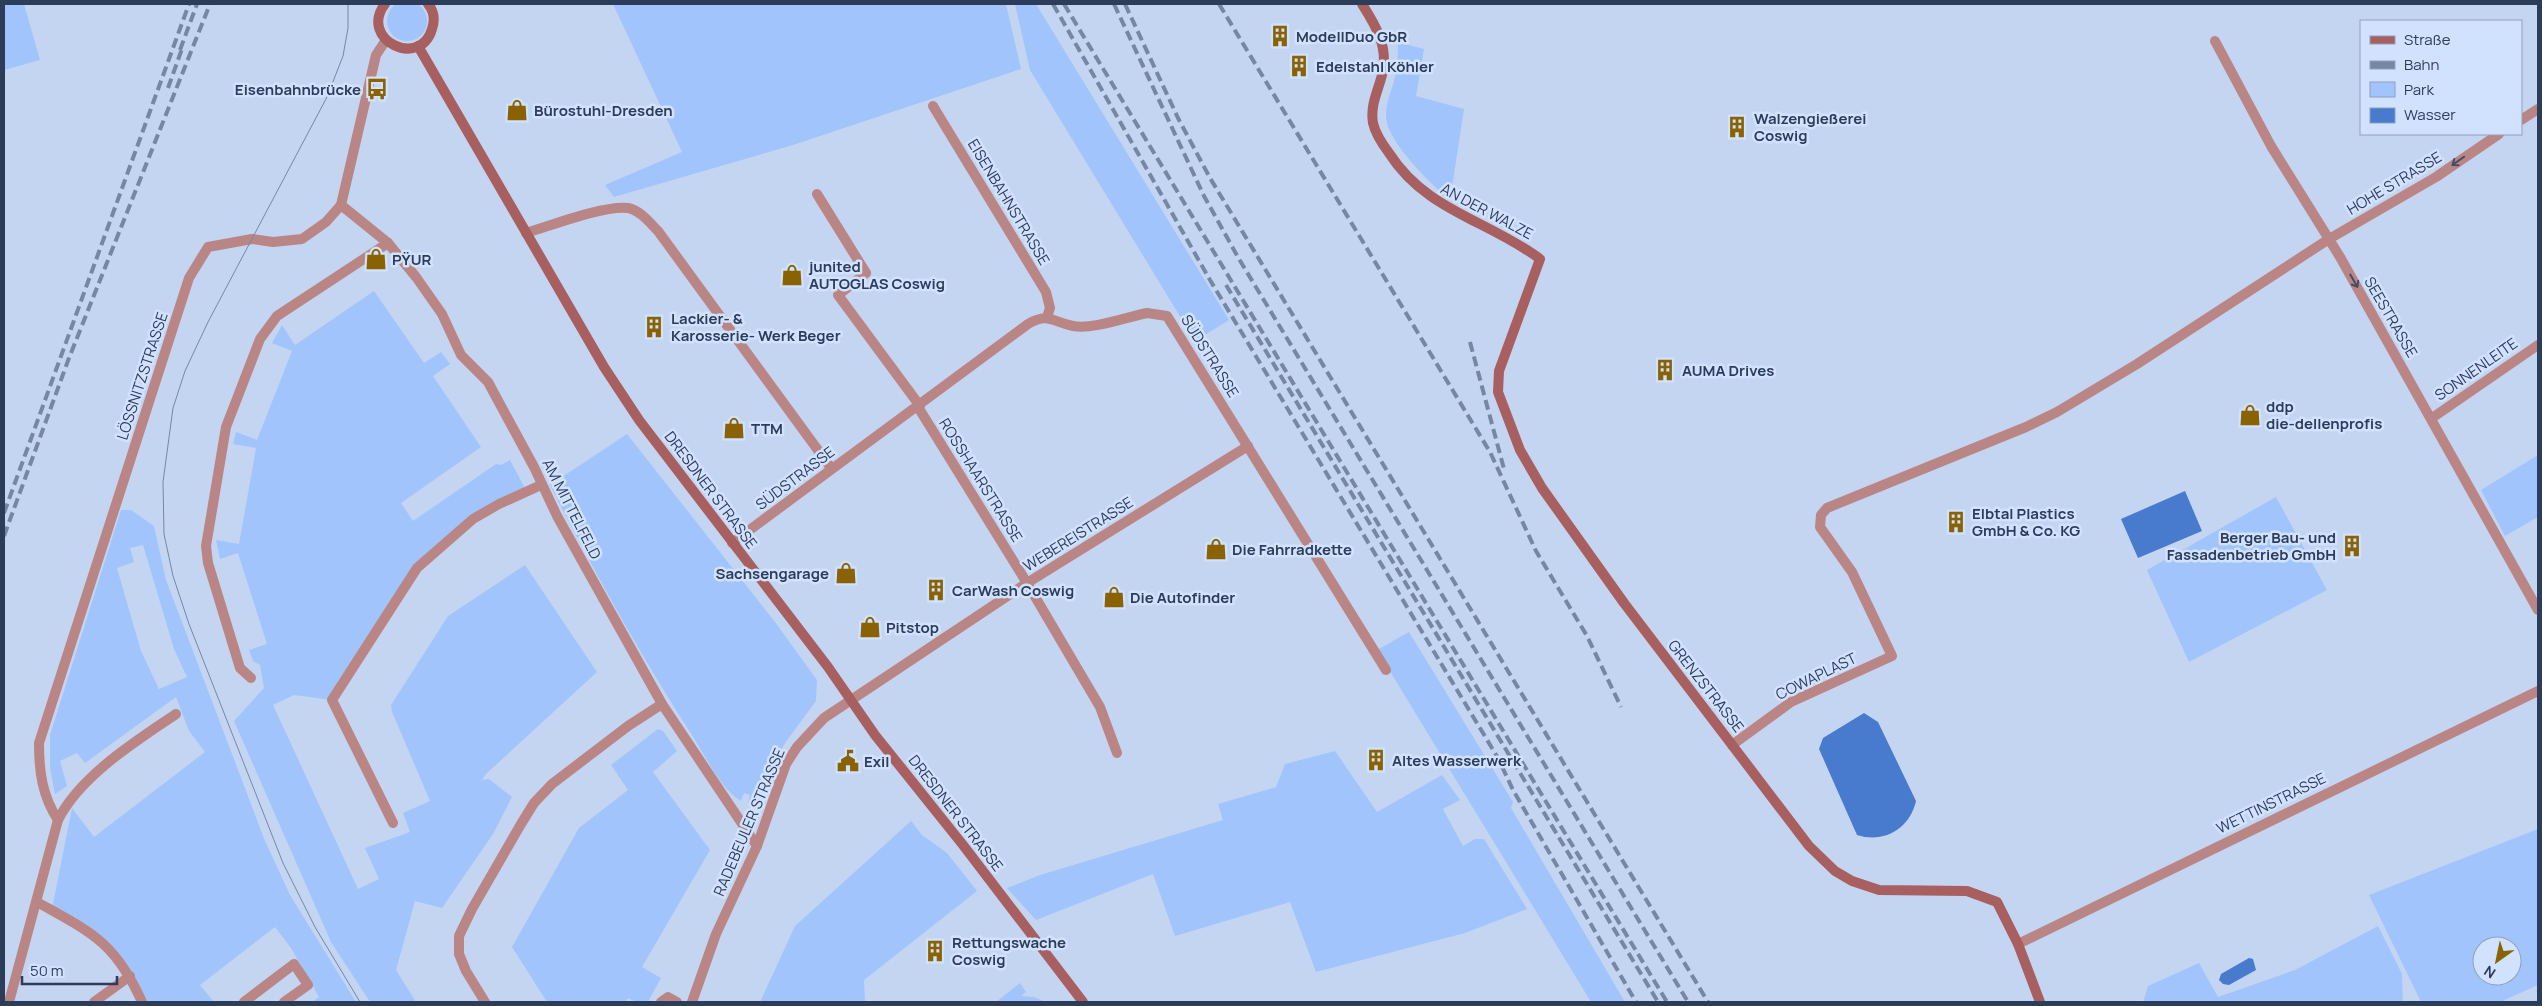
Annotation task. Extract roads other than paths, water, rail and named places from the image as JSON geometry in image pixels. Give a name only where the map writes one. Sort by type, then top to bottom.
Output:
[{"type":"street","points":[[385,4],[379,16],[379,25],[386,40],[402,48],[418,46],[431,34],[434,16],[428,4]]},
{"type":"street","name":"AN DER WALZE","points":[[1362,4],[1382,36],[1384,52],[1383,73],[1373,100],[1373,124],[1400,170],[1433,199],[1454,212],[1518,242],[1540,259]]},
{"type":"street","name":"LÖSSNITZSTRASSE","points":[[58,820],[50,807],[39,772],[39,743],[189,278],[208,247],[252,239],[273,242],[302,238],[326,222],[341,205],[376,55],[386,40]]},
{"type":"street","name":"SEESTRASSE","points":[[2215,41],[2270,146],[2329,239],[2432,418],[2538,610]]},
{"type":"street","name":"DRESDNER STRASSE","points":[[418,46],[604,367],[639,420],[828,667],[851,701],[1083,1002]]},
{"type":"street","name":"EISENBAHNSTRASSE","points":[[933,106],[1046,292],[1050,308],[1047,317]]},
{"type":"street","points":[[2522,119],[2538,109]]},
{"type":"street","name":"HOHE STRASSE","points":[[1892,656],[1852,572],[1820,527],[1821,515],[1827,508],[2026,427],[2057,412],[2137,364],[2329,239],[2436,177],[2498,135]]},
{"type":"street","name":"ROSSHAARSTRASSE","points":[[816,194],[866,273],[838,295],[919,406],[1027,582],[1100,706],[1117,753]]},
{"type":"street","name":"AM MITTELFELD","points":[[341,205],[388,243],[416,277],[442,314],[461,355],[488,382],[662,704],[757,846]]},
{"type":"street","points":[[526,233],[605,210],[628,208],[642,215],[663,238],[831,468]]},
{"type":"street","points":[[251,678],[240,668],[208,563],[206,546],[226,427],[260,339],[277,316],[388,243]]},
{"type":"street","name":"GRENZSTRASSE","points":[[1540,259],[1499,371],[1498,392],[1520,450],[1542,488],[1663,656],[1809,846],[1835,871],[1852,881],[1878,890],[1955,890],[1978,893],[1997,902],[2018,944],[2040,1002]]},
{"type":"street","name":"SÜDSTRASSE","points":[[732,544],[831,468],[1038,318],[1047,317],[1080,327],[1147,313],[1157,313],[1167,316],[1386,670]]},
{"type":"street","name":"SONNENLEITE","points":[[2432,418],[2538,345]]},
{"type":"street","name":"WEBEREISTRASSE","points":[[851,701],[1027,582],[1248,446]]},
{"type":"street","points":[[393,823],[332,700],[417,568],[473,520],[499,504],[542,485]]},
{"type":"street","name":"COWAPLAST","points":[[1732,745],[1791,702],[1892,656]]},
{"type":"street","name":"WETTINSTRASSE","points":[[2018,944],[2325,792],[2538,691]]},
{"type":"street","name":"RADEBEULER STRASSE","points":[[692,1002],[716,934],[757,846],[786,764],[797,747],[824,718],[851,701]]},
{"type":"street","points":[[485,1002],[466,971],[459,954],[458,936],[521,824],[534,803],[552,784],[628,726],[662,704]]},
{"type":"street","points":[[9,1002],[58,820],[67,802],[77,791],[149,732],[176,714]]},
{"type":"street","points":[[37,902],[91,932],[116,955],[130,976],[142,1002]]},
{"type":"street","points":[[244,1002],[294,964],[308,985],[284,1002]]},
{"type":"street","points":[[94,1002],[130,976]]},
{"type":"street","points":[[661,1002],[668,997],[677,1002]]},
{"type":"water","points":[[2185,491],[2202,531],[2138,558],[2121,519]]},
{"type":"water","points":[[1864,713],[1878,722],[1916,801],[1913,811],[1902,826],[1894,832],[1877,837],[1857,835],[1819,749],[1823,738]]},
{"type":"water","points":[[2249,958],[2253,959],[2256,970],[2229,985],[2223,984],[2219,980],[2221,974]]},
{"type":"tram line","points":[[348,4],[348,28],[343,56],[327,97],[208,322],[185,371],[173,408],[163,482],[164,534],[173,576],[189,624],[283,863],[315,927],[360,1002]]},
{"type":"railway","points":[[4,513],[189,4]]},
{"type":"railway","points":[[180,50],[197,4]]},
{"type":"railway","points":[[4,536],[69,358],[210,4]]},
{"type":"railway","points":[[1053,4],[1210,280],[1498,758],[1513,790],[1636,1002]]},
{"type":"railway","points":[[1064,4],[1667,1002]]},
{"type":"railway","points":[[1114,4],[1204,196],[1239,259],[1688,1002]]},
{"type":"railway","points":[[1125,4],[1178,118],[1210,178],[1708,1002]]},
{"type":"railway","points":[[1219,4],[1490,452],[1536,551],[1587,636],[1621,707]]},
{"type":"railway","points":[[168,88],[183,46]]},
{"type":"railway","points":[[1226,285],[1658,1002]]},
{"type":"railway","points":[[1470,342],[1504,469]]},
{"type":"place","name":"ModellDuo GbR","points":[[1280,36]]},
{"type":"place","name":"Edelstahl Köhler","points":[[1299,66]]},
{"type":"place","name":"Eisenbahnbrücke","points":[[377,89]]},
{"type":"place","name":"Bürostuhl-Dresden","points":[[517,110]]},
{"type":"place","name":"Walzengießerei Coswig","points":[[1737,127]]},
{"type":"place","name":"PŸUR","points":[[376,259]]},
{"type":"place","name":"junited AUTOGLAS Coswig","points":[[792,275]]},
{"type":"place","name":"Lackier- & Karosserie- Werk Beger","points":[[654,327]]},
{"type":"place","name":"AUMA Drives","points":[[1665,370]]},
{"type":"place","name":"ddp die-dellenprofis","points":[[2250,415]]},
{"type":"place","name":"TTM","points":[[734,428]]},
{"type":"place","name":"Elbtal Plastics GmbH & Co. KG","points":[[1956,522]]},
{"type":"place","name":"Berger Bau- und Fassadenbetrieb GmbH","points":[[2352,546]]},
{"type":"place","name":"Die Fahrradkette","points":[[1216,549]]},
{"type":"place","name":"Sachsengarage","points":[[846,573]]},
{"type":"place","name":"CarWash Coswig","points":[[936,590]]},
{"type":"place","name":"Die Autofinder","points":[[1114,597]]},
{"type":"place","name":"Pitstop","points":[[870,627]]},
{"type":"place","name":"Altes Wasserwerk","points":[[1376,760]]},
{"type":"place","name":"Exil","points":[[848,761]]},
{"type":"place","name":"Rettungswache Coswig","points":[[935,951]]}]
